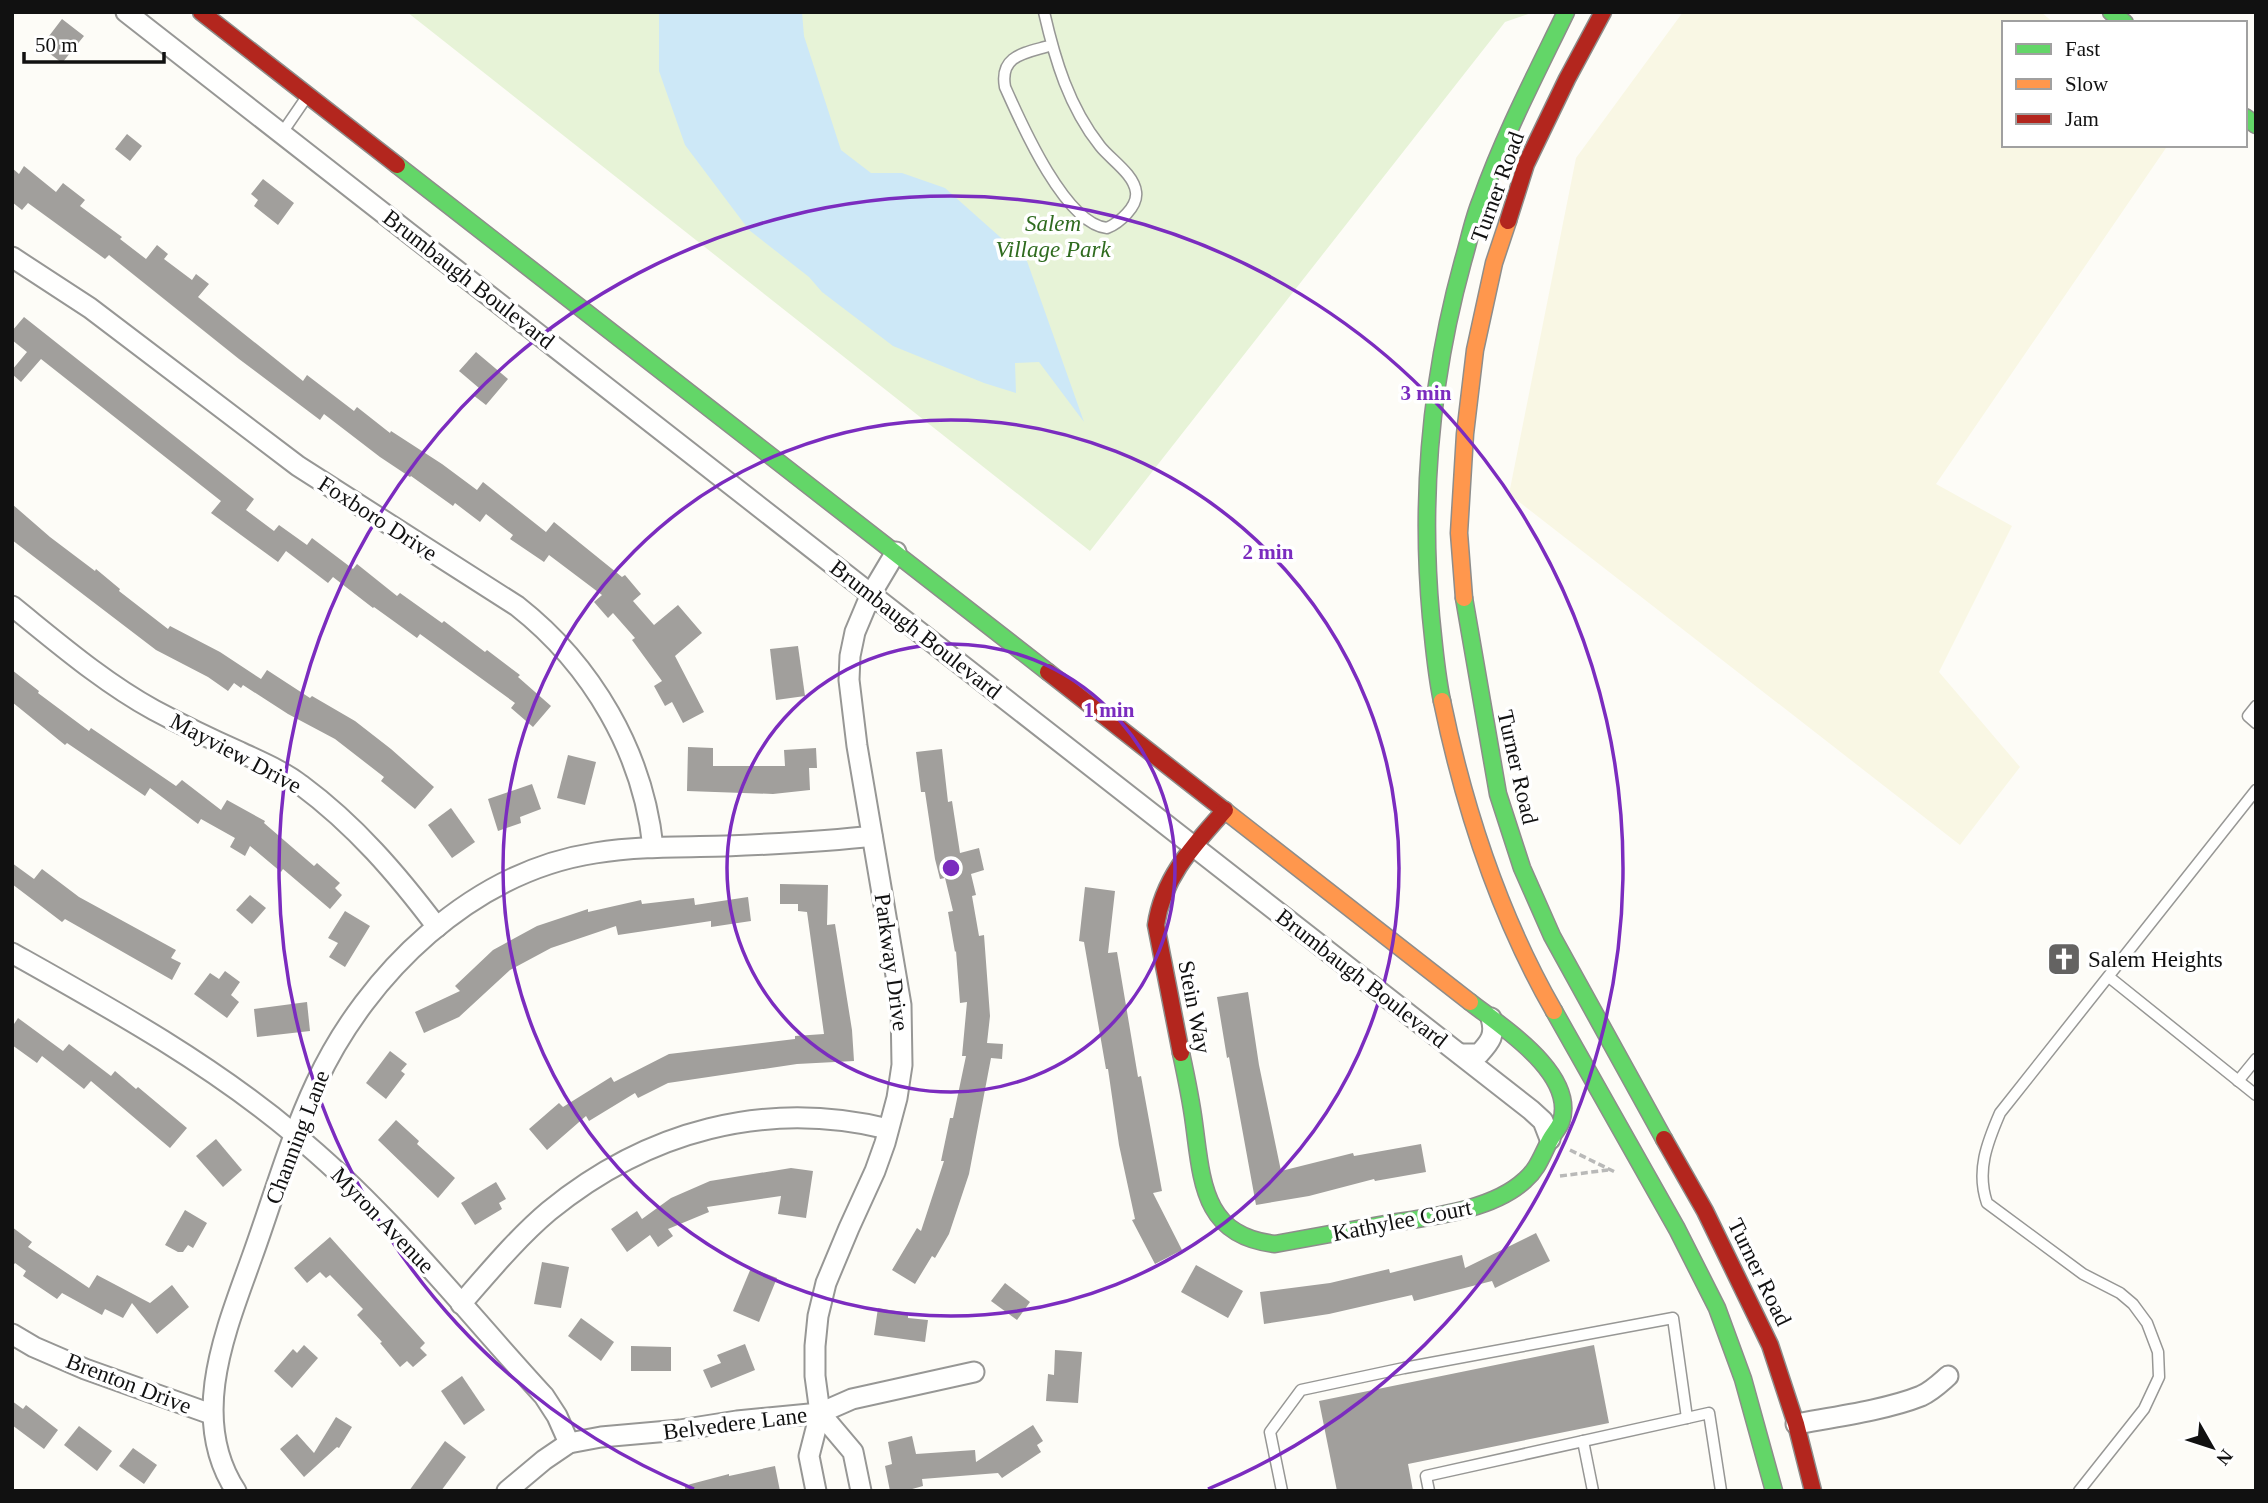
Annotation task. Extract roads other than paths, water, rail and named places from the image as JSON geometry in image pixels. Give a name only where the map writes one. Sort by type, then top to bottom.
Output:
[{"type":"main road","name":"Brumbaugh Boulevard","points":[[201,12],[1491,1018]]},
{"type":"main road","name":"Turner Road","points":[[1566,12],[1520,105],[1480,201],[1453,299],[1435,388],[1426,490],[1428,581],[1437,678],[1456,768],[1508,919],[1537,982],[1677,1229],[1717,1308],[1743,1379],[1774,1491]]},
{"type":"main road","name":"Turner Road","points":[[1603,12],[1567,79],[1527,164],[1494,263],[1475,350],[1465,434],[1460,533],[1466,618],[1498,794],[1522,868],[1552,936],[1705,1212],[1770,1345],[1796,1424],[1813,1491]]},
{"type":"main road","name":"Stein Way","points":[[1225,810],[1170,877],[1157,908],[1156,925],[1202,1178],[1212,1207],[1228,1227]]},
{"type":"main road","name":"Kathylee Court","points":[[1228,1227],[1243,1237],[1275,1244],[1459,1211],[1507,1194],[1526,1180],[1542,1160],[1550,1139],[1561,1122],[1563,1096],[1554,1077],[1530,1050],[1491,1018]]},
{"type":"street","name":"Brumbaugh Boulevard","points":[[127,12],[1460,1054],[1479,1054],[1490,1042],[1494,1030],[1491,1018]]},
{"type":"street","name":"Foxboro Drive","points":[[12,257],[90,307],[298,466],[517,606],[538,623],[590,681],[608,710],[634,763],[645,800],[653,847]]},
{"type":"street","name":"Parkway Drive","points":[[816,1491],[809,1456],[820,1413],[815,1376],[818,1316],[826,1283],[875,1171],[899,1087],[903,1032],[901,1005],[857,746],[849,680],[855,632],[871,594],[896,552]]},
{"type":"street","name":"Mayview Drive","points":[[12,606],[87,666],[152,709],[281,772],[301,785],[367,841],[401,879],[437,927]]},
{"type":"street","name":"Channing Lane","points":[[211,1414],[212,1394],[230,1317],[315,1084],[352,1020],[380,983],[437,927],[485,893],[550,864],[598,852],[653,847],[754,845],[872,836]]},
{"type":"street","name":"Myron Avenue","points":[[12,953],[204,1066],[296,1135],[362,1194],[544,1396],[569,1443]]},
{"type":"street","points":[[1460,1054],[1543,1121],[1550,1139]]},
{"type":"street","points":[[461,1304],[527,1231],[550,1211],[625,1159],[659,1144],[743,1121],[779,1117],[853,1120],[888,1129]]},
{"type":"street","name":"Brenton Drive","points":[[12,1334],[85,1369],[211,1414],[223,1468],[236,1491]]},
{"type":"street","name":"Belvedere Lane","points":[[507,1491],[569,1443],[601,1437],[820,1413],[852,1399],[974,1372]]},
{"type":"street","points":[[1796,1424],[1857,1413],[1920,1396],[1934,1389],[1948,1376]]},
{"type":"street","points":[[820,1413],[853,1452],[861,1491]]},
{"type":"lane","points":[[1044,12],[1062,80],[1076,108],[1099,145],[1132,181],[1136,192],[1135,201],[1130,208],[1121,219],[1107,228],[1091,224],[1059,191],[1005,87],[1003,75],[1011,60],[1052,45]]},
{"type":"lane","points":[[282,133],[308,94]]},
{"type":"lane","points":[[2256,706],[2248,716],[2256,723]]},
{"type":"lane","points":[[2079,1491],[2144,1409],[2159,1377],[2158,1352],[2147,1323],[2133,1304],[2120,1293],[2083,1274],[1987,1203],[1981,1186],[1983,1162],[2000,1113],[2256,790]]},
{"type":"lane","points":[[2109,977],[2256,1095]]},
{"type":"lane","points":[[2238,1081],[2256,1059]]},
{"type":"lane","points":[[1282,1491],[1270,1432],[1301,1390],[1673,1318],[1687,1418]]},
{"type":"lane","points":[[1429,1491],[1426,1476],[1709,1413],[1721,1491]]},
{"type":"lane","points":[[1583,1441],[1593,1491]]},
{"type":"water","points":[[659,12],[802,12],[804,36],[841,150],[871,173],[902,173],[945,188],[1027,261],[1084,422],[1039,362],[1015,363],[1016,393],[893,346],[822,292],[809,277],[749,230],[685,145],[659,71]]},
{"type":"place","name":"Salem Heights","points":[[2064,959]]},
{"type":"park label","name":"Salem Village Park","points":[[1053,236]]}]
